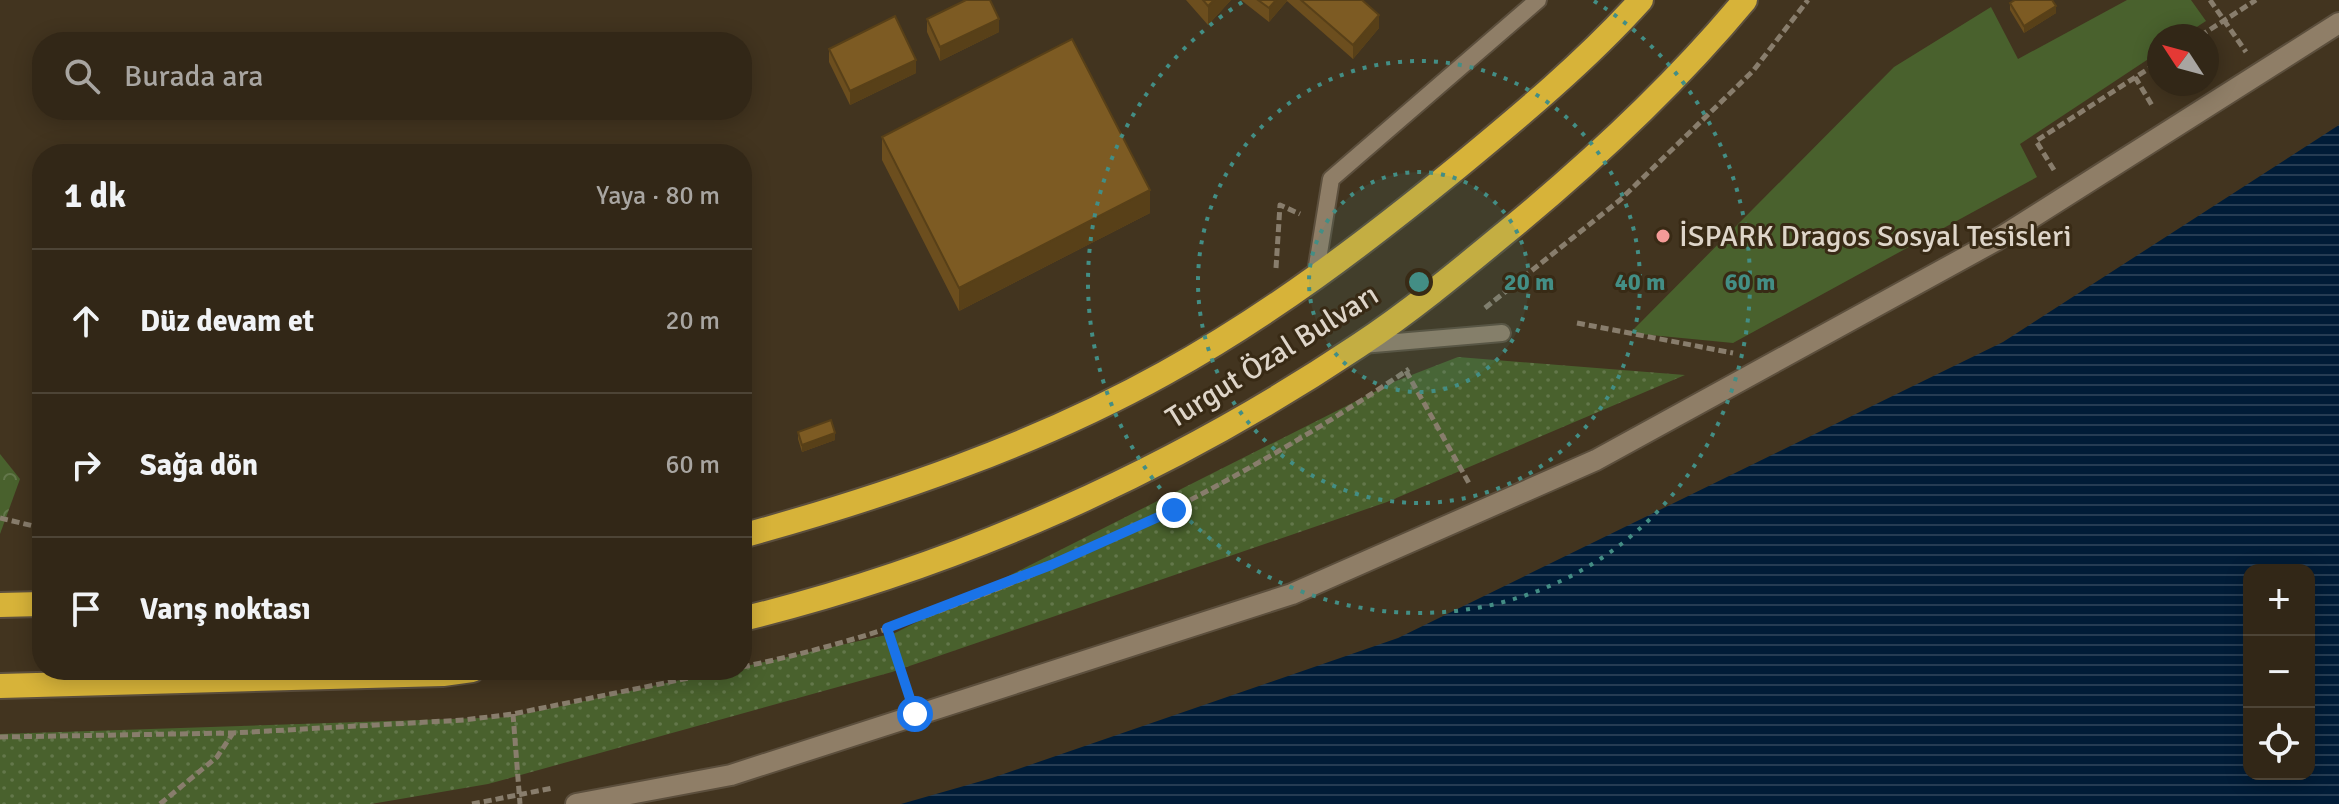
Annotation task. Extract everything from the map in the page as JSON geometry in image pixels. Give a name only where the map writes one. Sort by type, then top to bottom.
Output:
[{"type":"highway","name":"Turgut Özal Bulvarı","points":[[752,533],[835,510],[1012,446],[1164,374],[1274,307],[1315,278],[1535,104],[1641,0]]},
{"type":"highway","name":"Turgut Özal Bulvarı","points":[[752,617],[824,599],[981,544],[1095,493],[1240,420],[1360,345],[1452,277],[1595,158],[1701,53],[1745,0]]},
{"type":"highway","points":[[0,605],[32,604]]},
{"type":"highway","points":[[0,686],[222,680]]},
{"type":"street","points":[[576,804],[731,775],[1292,594],[1596,460],[1771,361],[1995,241],[2339,23]]},
{"type":"lane","points":[[1315,278],[1331,179],[1538,0]]},
{"type":"lane","points":[[1360,345],[1502,333]]},
{"type":"path","points":[[1475,318],[1620,200],[1753,71],[1808,0]]},
{"type":"path","points":[[2210,0],[2261,73]]},
{"type":"path","points":[[2219,24],[2256,0]]},
{"type":"path","points":[[2069,195],[2036,141],[2147,70]]},
{"type":"path","points":[[1274,307],[1280,205],[1322,226]]},
{"type":"path","points":[[1452,277],[1484,309],[1502,333]]},
{"type":"path","points":[[1577,323],[1771,361]]},
{"type":"path","points":[[1406,371],[1473,489],[1459,496]]},
{"type":"path","points":[[752,665],[887,628],[1051,565],[1174,510],[1376,391]]},
{"type":"path","points":[[0,518],[32,526]]},
{"type":"path","points":[[887,628],[915,714]]},
{"type":"path","points":[[0,737],[233,733],[513,714],[679,680]]},
{"type":"path","points":[[513,714],[520,804]]},
{"type":"path","points":[[160,804],[217,757],[233,733]]},
{"type":"path","points":[[472,804],[566,786]]},
{"type":"green space","points":[[2127,0],[2191,0],[2206,21],[2201,24],[2147,24],[2147,60],[2020,144],[2037,177],[1733,343],[1630,333],[1894,67],[1991,7],[2018,59]]},
{"type":"green space","points":[[1458,357],[1685,375],[1387,502],[892,672],[488,784],[371,804],[0,804],[0,734],[511,717],[680,680],[752,680],[752,665],[895,633],[1396,381]]},
{"type":"green space","points":[[0,454],[20,479],[0,534]]},
{"type":"water","points":[[2339,125],[2339,804],[901,804],[992,778],[1398,638],[2003,342]]},
{"type":"building","points":[[966,0],[990,0],[999,19],[940,47],[927,19]]},
{"type":"building","points":[[1258,0],[1276,0],[1269,8]]},
{"type":"building","points":[[1301,0],[1362,0],[1379,15],[1353,45]]},
{"type":"building","points":[[2015,0],[2052,0],[2056,6],[2024,26],[2010,3]]},
{"type":"building","points":[[895,16],[916,60],[850,91],[829,49]]},
{"type":"building","points":[[1072,39],[1150,190],[959,288],[882,137]]},
{"type":"building","points":[[831,420],[835,433],[802,445],[798,432]]},
{"type":"place","name":"İSPARK Dragos Sosyal Tesisleri","points":[[1663,236]]},
{"type":"route","points":[[915,714],[887,628],[1051,565],[1174,510]]}]
